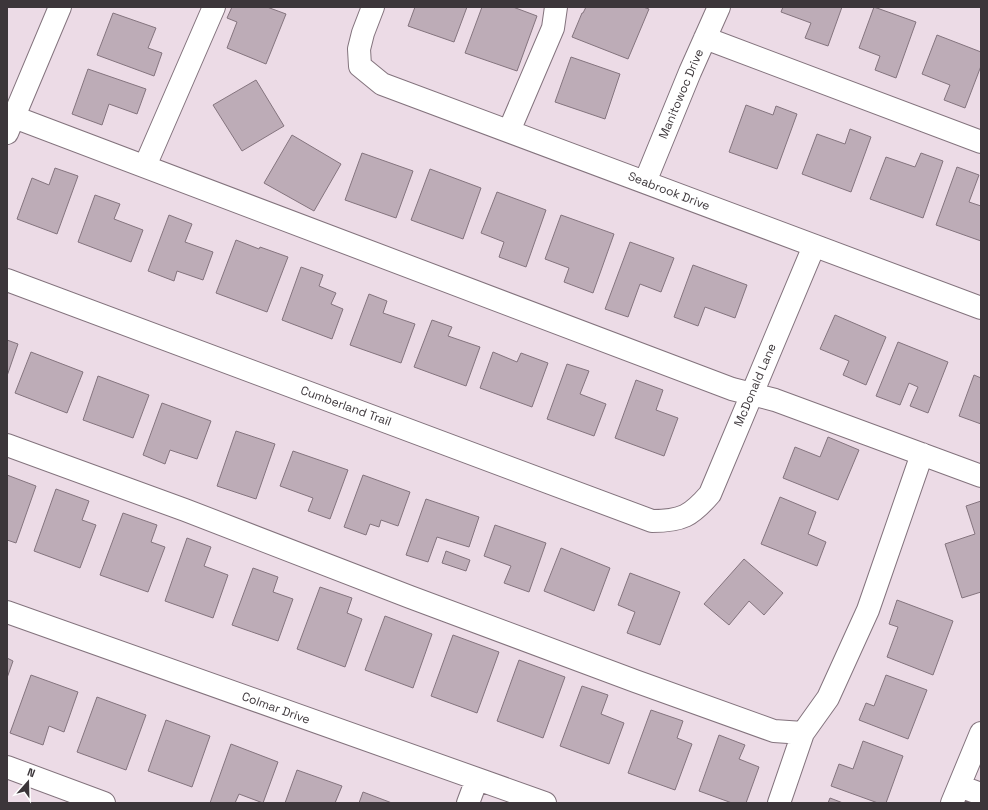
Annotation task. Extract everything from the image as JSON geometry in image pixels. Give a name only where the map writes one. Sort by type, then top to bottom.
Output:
[{"type":"street","points":[[60,7],[11,125],[145,166],[732,389],[775,400],[981,476]]},
{"type":"street","points":[[145,166],[214,7]]},
{"type":"street","name":"Seabrook Drive","points":[[373,7],[363,33],[359,50],[360,66],[382,84],[981,308]]},
{"type":"street","points":[[509,131],[553,28],[556,7]]},
{"type":"street","name":"Manitowoc Drive","points":[[645,182],[719,7]]},
{"type":"street","points":[[705,38],[981,142]]},
{"type":"street","name":"McDonald Lane","points":[[686,516],[699,507],[710,494],[814,246]]},
{"type":"street","name":"Cumberland Trail","points":[[7,280],[652,521],[671,521],[686,516]]},
{"type":"street","points":[[7,445],[185,510],[410,597],[774,731],[803,733]]},
{"type":"street","points":[[779,803],[803,733],[828,698],[868,610],[922,454]]},
{"type":"street","name":"Colmar Drive","points":[[7,612],[545,803]]},
{"type":"street","points":[[981,733],[955,794],[981,794]]},
{"type":"street","points":[[7,767],[104,803]]},
{"type":"street","points":[[468,803],[477,779]]},
{"type":"building","points":[[232,7],[267,7],[286,14],[266,64],[227,48],[237,22],[227,18]]},
{"type":"building","points":[[415,7],[467,7],[454,42],[408,26]]},
{"type":"building","points":[[482,7],[513,7],[537,16],[517,71],[465,53]]},
{"type":"building","points":[[586,7],[643,7],[649,9],[628,59],[572,37]]},
{"type":"building","points":[[783,7],[842,7],[828,46],[805,38],[811,23],[781,12]]},
{"type":"building","points":[[874,7],[916,22],[896,78],[875,70],[880,56],[859,48]]},
{"type":"building","points":[[113,13],[156,28],[148,48],[162,53],[154,76],[97,55]]},
{"type":"building","points":[[937,35],[981,52],[981,66],[965,108],[944,100],[950,85],[922,74]]},
{"type":"building","points":[[571,57],[620,74],[605,119],[555,102]]},
{"type":"building","points":[[88,69],[146,89],[137,114],[109,104],[102,125],[72,114]]},
{"type":"building","points":[[256,80],[284,126],[242,151],[213,105]]},
{"type":"building","points":[[746,105],[773,115],[776,106],[797,114],[777,169],[729,152]]},
{"type":"building","points":[[850,129],[871,137],[851,192],[802,174],[817,134],[845,144]]},
{"type":"building","points":[[292,135],[341,164],[314,211],[264,183]]},
{"type":"building","points":[[362,153],[413,171],[396,218],[345,200]]},
{"type":"building","points":[[921,153],[943,161],[923,218],[870,199],[886,157],[915,167]]},
{"type":"building","points":[[957,167],[979,175],[969,202],[981,206],[981,241],[936,225]]},
{"type":"building","points":[[55,168],[78,176],[57,234],[17,219],[32,178],[49,185]]},
{"type":"building","points":[[430,169],[481,188],[463,239],[411,220]]},
{"type":"building","points":[[497,192],[546,210],[526,267],[499,257],[504,242],[481,233]]},
{"type":"building","points":[[95,195],[120,204],[114,219],[143,230],[131,262],[78,242]]},
{"type":"building","points":[[169,215],[192,224],[185,242],[213,252],[203,280],[177,271],[174,281],[148,271]]},
{"type":"building","points":[[561,215],[614,234],[593,293],[564,282],[569,268],[545,259]]},
{"type":"building","points":[[236,240],[259,249],[260,247],[288,257],[267,312],[216,293]]},
{"type":"building","points":[[630,242],[674,258],[661,292],[640,284],[628,317],[605,309]]},
{"type":"building","points":[[693,265],[747,285],[735,318],[705,307],[698,326],[674,317]]},
{"type":"building","points":[[301,267],[323,275],[319,286],[336,293],[331,304],[343,309],[332,339],[282,320]]},
{"type":"building","points":[[369,294],[387,301],[383,313],[415,324],[401,363],[350,345]]},
{"type":"building","points":[[835,315],[886,337],[866,385],[843,375],[849,361],[820,349]]},
{"type":"building","points":[[432,320],[452,327],[448,336],[480,347],[466,386],[414,367]]},
{"type":"building","points":[[7,340],[18,344],[7,376]]},
{"type":"building","points":[[898,342],[948,362],[928,413],[910,406],[918,387],[909,383],[900,405],[876,396]]},
{"type":"building","points":[[31,352],[83,372],[67,413],[15,393]]},
{"type":"building","points":[[493,352],[517,362],[521,353],[548,363],[532,407],[480,388]]},
{"type":"building","points":[[567,364],[589,371],[580,394],[606,404],[594,436],[547,419]]},
{"type":"building","points":[[974,375],[981,378],[981,424],[959,416]]},
{"type":"building","points":[[98,376],[149,395],[133,438],[83,420]]},
{"type":"building","points":[[636,380],[663,390],[656,410],[678,418],[664,456],[615,438]]},
{"type":"building","points":[[162,403],[211,421],[197,459],[170,450],[165,464],[143,455]]},
{"type":"building","points":[[236,431],[275,444],[256,499],[217,486]]},
{"type":"building","points":[[828,437],[859,450],[838,500],[783,478],[795,447],[820,457]]},
{"type":"building","points":[[293,451],[348,470],[330,519],[308,511],[313,498],[280,486]]},
{"type":"building","points":[[7,475],[36,486],[16,543],[7,540]]},
{"type":"building","points":[[363,475],[410,492],[398,526],[381,520],[379,527],[370,524],[366,535],[344,527]]},
{"type":"building","points":[[56,489],[89,501],[82,520],[96,525],[80,568],[34,551]]},
{"type":"building","points":[[780,497],[816,512],[808,534],[826,542],[817,566],[761,544]]},
{"type":"building","points":[[426,499],[479,517],[469,547],[437,537],[428,562],[406,555]]},
{"type":"building","points":[[981,501],[981,592],[962,598],[945,544],[975,534],[966,506]]},
{"type":"building","points":[[123,513],[157,525],[151,542],[165,547],[148,592],[100,575]]},
{"type":"building","points":[[495,525],[546,543],[529,592],[504,583],[511,566],[484,556]]},
{"type":"building","points":[[187,538],[211,547],[204,566],[228,575],[213,618],[165,601]]},
{"type":"building","points":[[561,548],[610,568],[594,611],[544,591]]},
{"type":"building","points":[[446,551],[470,560],[466,571],[442,563]]},
{"type":"building","points":[[744,559],[783,593],[764,615],[749,601],[729,625],[704,604]]},
{"type":"building","points":[[253,568],[278,577],[273,592],[293,599],[278,641],[232,625]]},
{"type":"building","points":[[630,573],[680,592],[660,645],[627,633],[635,612],[618,605]]},
{"type":"building","points":[[320,587],[352,598],[347,613],[362,619],[345,667],[297,649]]},
{"type":"building","points":[[897,600],[953,621],[933,675],[887,657],[898,627],[889,624]]},
{"type":"building","points":[[385,616],[432,634],[413,688],[365,670]]},
{"type":"building","points":[[453,635],[499,652],[477,713],[431,696]]},
{"type":"building","points":[[7,658],[13,661],[7,678]]},
{"type":"building","points":[[519,660],[565,677],[543,738],[497,721]]},
{"type":"building","points":[[31,675],[78,692],[64,732],[49,726],[43,745],[10,733]]},
{"type":"building","points":[[886,675],[927,690],[908,739],[859,720],[866,703],[874,706]]},
{"type":"building","points":[[582,686],[608,695],[601,714],[624,723],[609,764],[560,746]]},
{"type":"building","points":[[97,697],[146,715],[126,770],[77,752]]},
{"type":"building","points":[[651,710],[683,721],[677,738],[692,744],[675,790],[628,773]]},
{"type":"building","points":[[166,720],[210,736],[192,787],[148,771]]},
{"type":"building","points":[[719,735],[745,745],[739,759],[759,767],[746,803],[732,803],[699,791]]},
{"type":"building","points":[[863,741],[903,756],[886,803],[878,803],[831,786],[839,764],[853,769]]},
{"type":"building","points":[[231,744],[278,762],[263,803],[239,794],[235,803],[210,803]]},
{"type":"building","points":[[297,770],[342,786],[335,803],[285,803]]},
{"type":"building","points":[[363,792],[392,803],[359,803]]},
{"type":"building","points":[[830,798],[843,803],[828,803]]}]
